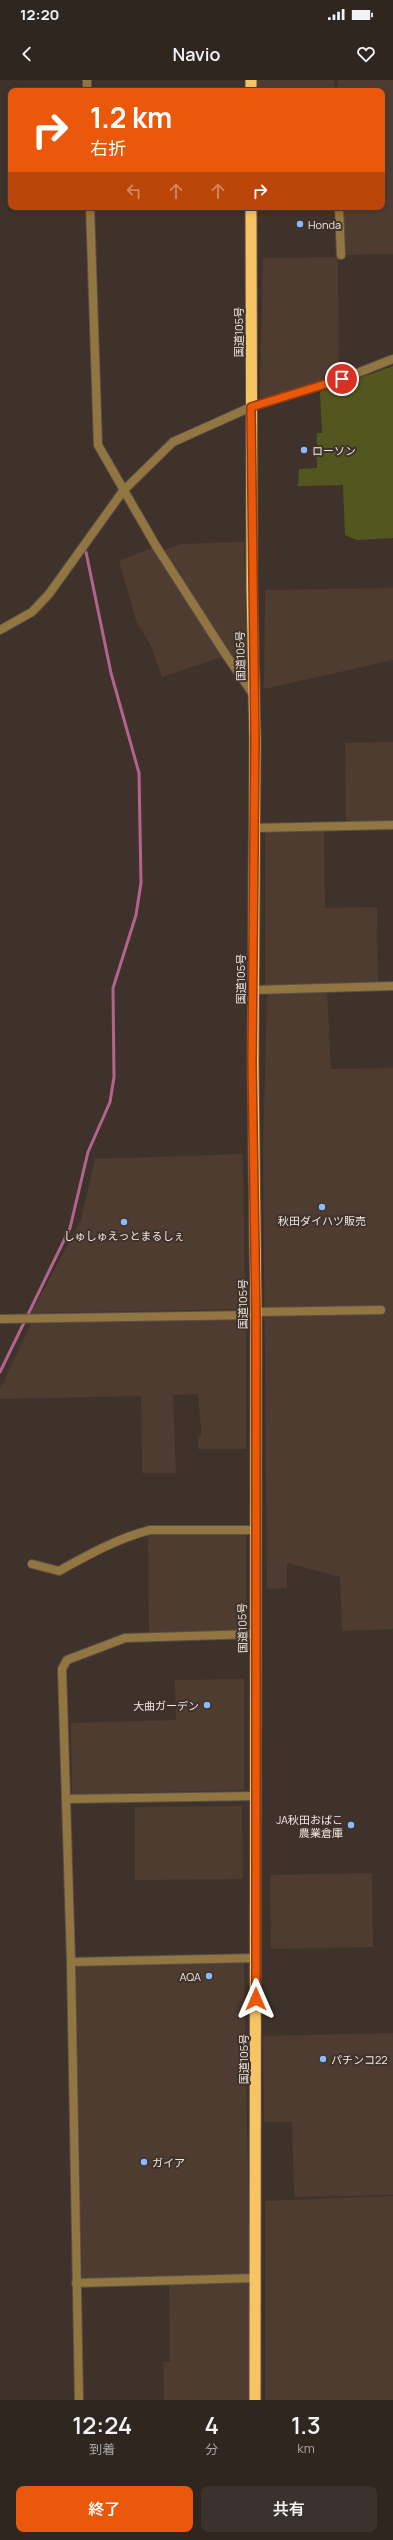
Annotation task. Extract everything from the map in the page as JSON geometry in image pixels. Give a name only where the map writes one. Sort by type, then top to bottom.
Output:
[{"type":"highway","name":"国道105号","points":[[251,210],[254,828],[253,990],[256,1313],[255,2400]]},
{"type":"street","points":[[90,210],[98,445],[123,491],[226,656],[253,694]]},
{"type":"street","points":[[339,210],[341,255]]},
{"type":"street","points":[[0,630],[32,612],[49,594],[123,491],[173,442],[251,407],[342,379],[393,359]]},
{"type":"street","points":[[254,828],[393,825]]},
{"type":"street","points":[[253,990],[393,986]]},
{"type":"street","points":[[0,1319],[381,1310]]},
{"type":"street","points":[[32,1564],[59,1571],[92,1553],[134,1534],[150,1530],[255,1530]]},
{"type":"street","points":[[79,2400],[71,1962],[62,1669],[67,1660],[125,1638],[255,1634]]},
{"type":"street","points":[[66,1799],[256,1796]]},
{"type":"street","points":[[71,1962],[256,1958]]},
{"type":"street","points":[[76,2283],[256,2278]]},
{"type":"shaded area","points":[[258,80],[334,80],[334,88],[258,88]]},
{"type":"shaded area","points":[[338,80],[393,80],[393,254],[343,255],[342,210],[385,210],[385,88],[338,88]]},
{"type":"shaded area","points":[[338,257],[339,376],[260,400],[263,258]]},
{"type":"shaded area","points":[[244,542],[247,672],[244,675],[163,550],[182,544]]},
{"type":"shaded area","points":[[154,547],[222,657],[162,677],[151,646],[136,621],[119,561]]},
{"type":"shaded area","points":[[393,588],[393,660],[264,689],[265,590]]},
{"type":"shaded area","points":[[393,742],[393,821],[346,822],[345,743]]},
{"type":"shaded area","points":[[324,830],[325,908],[377,907],[378,983],[265,985],[265,832]]},
{"type":"shaded area","points":[[327,991],[331,1069],[393,1068],[393,1629],[342,1631],[340,1577],[287,1563],[287,1588],[267,1589],[263,1152],[267,993]]},
{"type":"shaded area","points":[[243,1154],[245,1309],[31,1313],[81,1220],[95,1159]]},
{"type":"shaded area","points":[[246,1316],[246,1449],[198,1449],[198,1436],[201,1436],[201,1428],[198,1394],[173,1395],[176,1473],[142,1473],[141,1396],[0,1399],[0,1389],[31,1324]]},
{"type":"shaded area","points":[[246,1534],[246,1634],[149,1635],[148,1535]]},
{"type":"shaded area","points":[[244,1679],[244,1790],[72,1794],[71,1723],[176,1720],[175,1680]]},
{"type":"shaded area","points":[[242,1806],[243,1879],[135,1880],[135,1807]]},
{"type":"shaded area","points":[[372,1873],[373,1947],[271,1949],[270,1875]]},
{"type":"shaded area","points":[[244,1963],[250,2276],[82,2279],[76,1967]]},
{"type":"shaded area","points":[[393,2033],[393,2195],[294,2197],[292,2122],[264,2122],[263,2036]]},
{"type":"shaded area","points":[[393,2196],[393,2400],[265,2400],[265,2201]]},
{"type":"shaded area","points":[[249,2283],[251,2400],[164,2400],[163,2362],[170,2362],[169,2285]]},
{"type":"green space","points":[[393,366],[393,538],[357,540],[345,535],[343,485],[298,486],[299,469],[317,468],[317,433],[322,433],[320,392]]},
{"type":"waterway","points":[[0,1372],[70,1228],[88,1152],[110,1102],[114,1077],[113,988],[136,915],[141,883],[139,773],[111,673],[86,552]]},
{"type":"place","name":"Honda","points":[[300,224]]},
{"type":"place","name":"ローソン","points":[[304,450]]},
{"type":"place","name":"秋田ダイハツ販売","points":[[322,1207]]},
{"type":"place","name":"しゅしゅえっとまるしぇ","points":[[124,1222]]},
{"type":"place","name":"大曲ガーデン","points":[[207,1705]]},
{"type":"place","name":"JA秋田おばこ 農業倉庫","points":[[351,1825]]},
{"type":"place","name":"AQA","points":[[209,1976]]},
{"type":"place","name":"パチンコ22","points":[[323,2059]]},
{"type":"place","name":"ガイア","points":[[144,2162]]},
{"type":"route","points":[[256,1999],[257,1825],[254,1417],[256,1315],[252,1064],[255,741],[253,679],[251,407],[342,379]]}]
